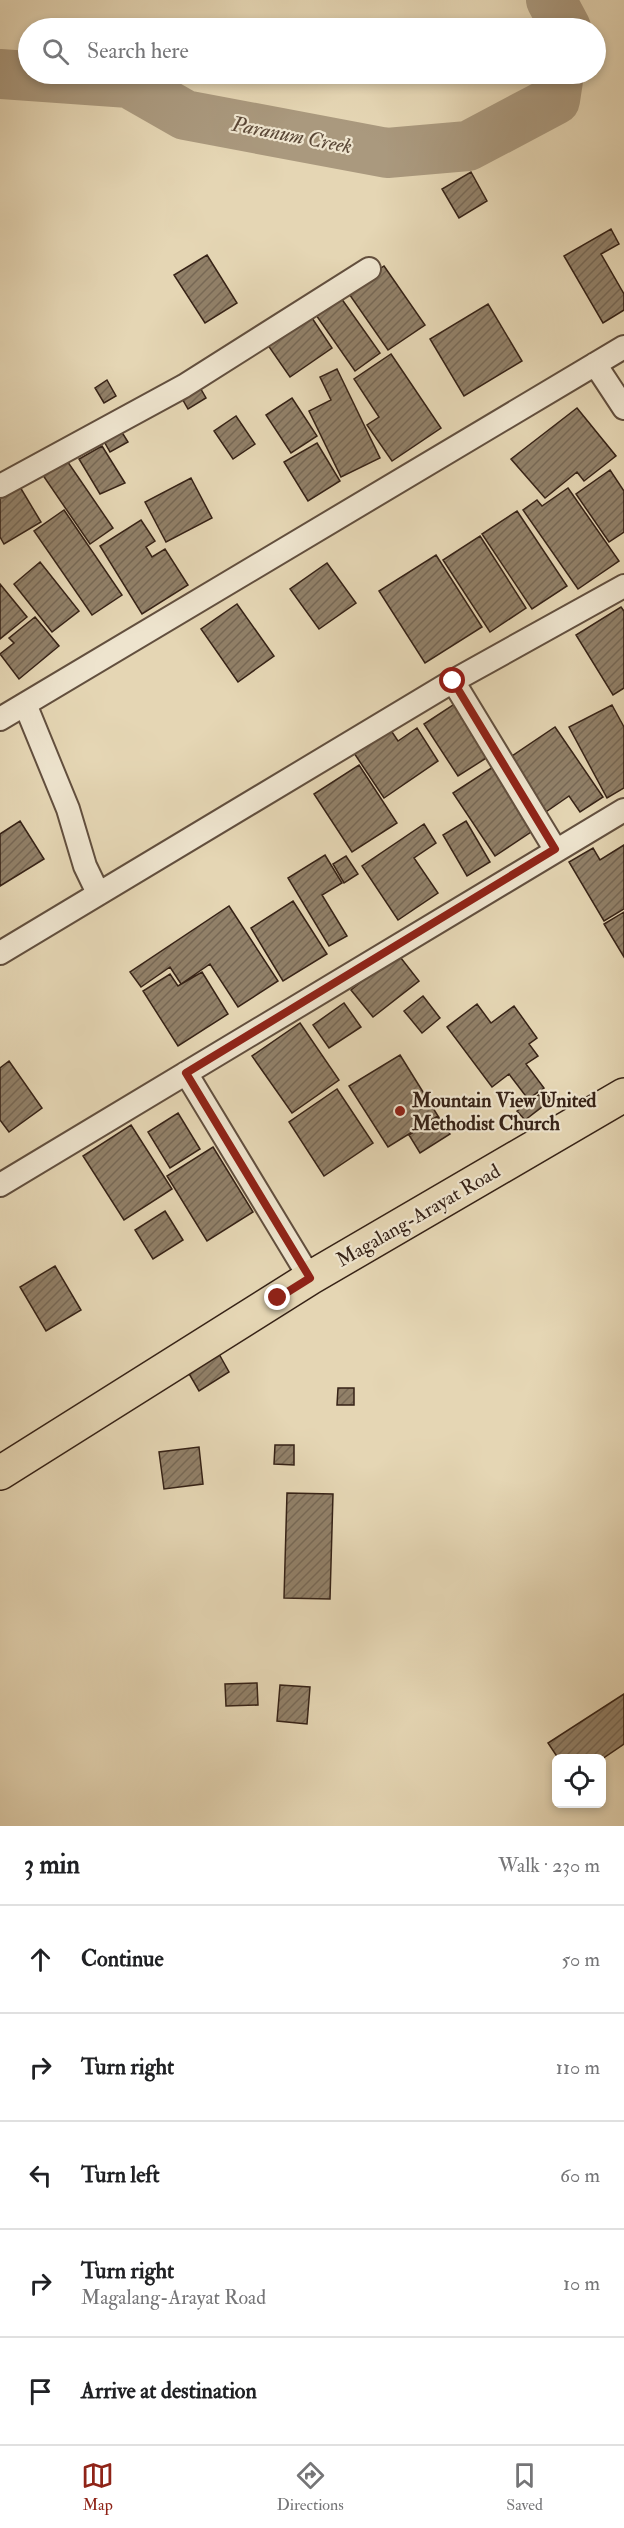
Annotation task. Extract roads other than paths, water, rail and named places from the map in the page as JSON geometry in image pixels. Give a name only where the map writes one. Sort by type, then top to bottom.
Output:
[{"type":"main road","name":"Magalang-Arayat Road","points":[[0,1473],[310,1278],[624,1095]]},
{"type":"street","points":[[0,486],[184,386],[369,269]]},
{"type":"street","points":[[0,718],[624,347]]},
{"type":"street","points":[[595,364],[624,408]]},
{"type":"street","points":[[0,953],[453,681],[624,586]]},
{"type":"street","points":[[453,681],[555,849]]},
{"type":"street","points":[[25,704],[68,809],[85,866],[98,893]]},
{"type":"street","points":[[0,1185],[555,849],[624,810]]},
{"type":"street","points":[[186,1073],[310,1278]]},
{"type":"waterway","name":"Paranum Creek","points":[[551,0],[561,18]]},
{"type":"waterway","name":"Paranum Creek","points":[[0,74],[18,75]]},
{"type":"waterway","name":"Paranum Creek","points":[[131,84],[185,115],[387,153],[468,146],[555,100],[557,84]]},
{"type":"place","name":"Mountain View United Methodist Church","points":[[400,1111]]}]
